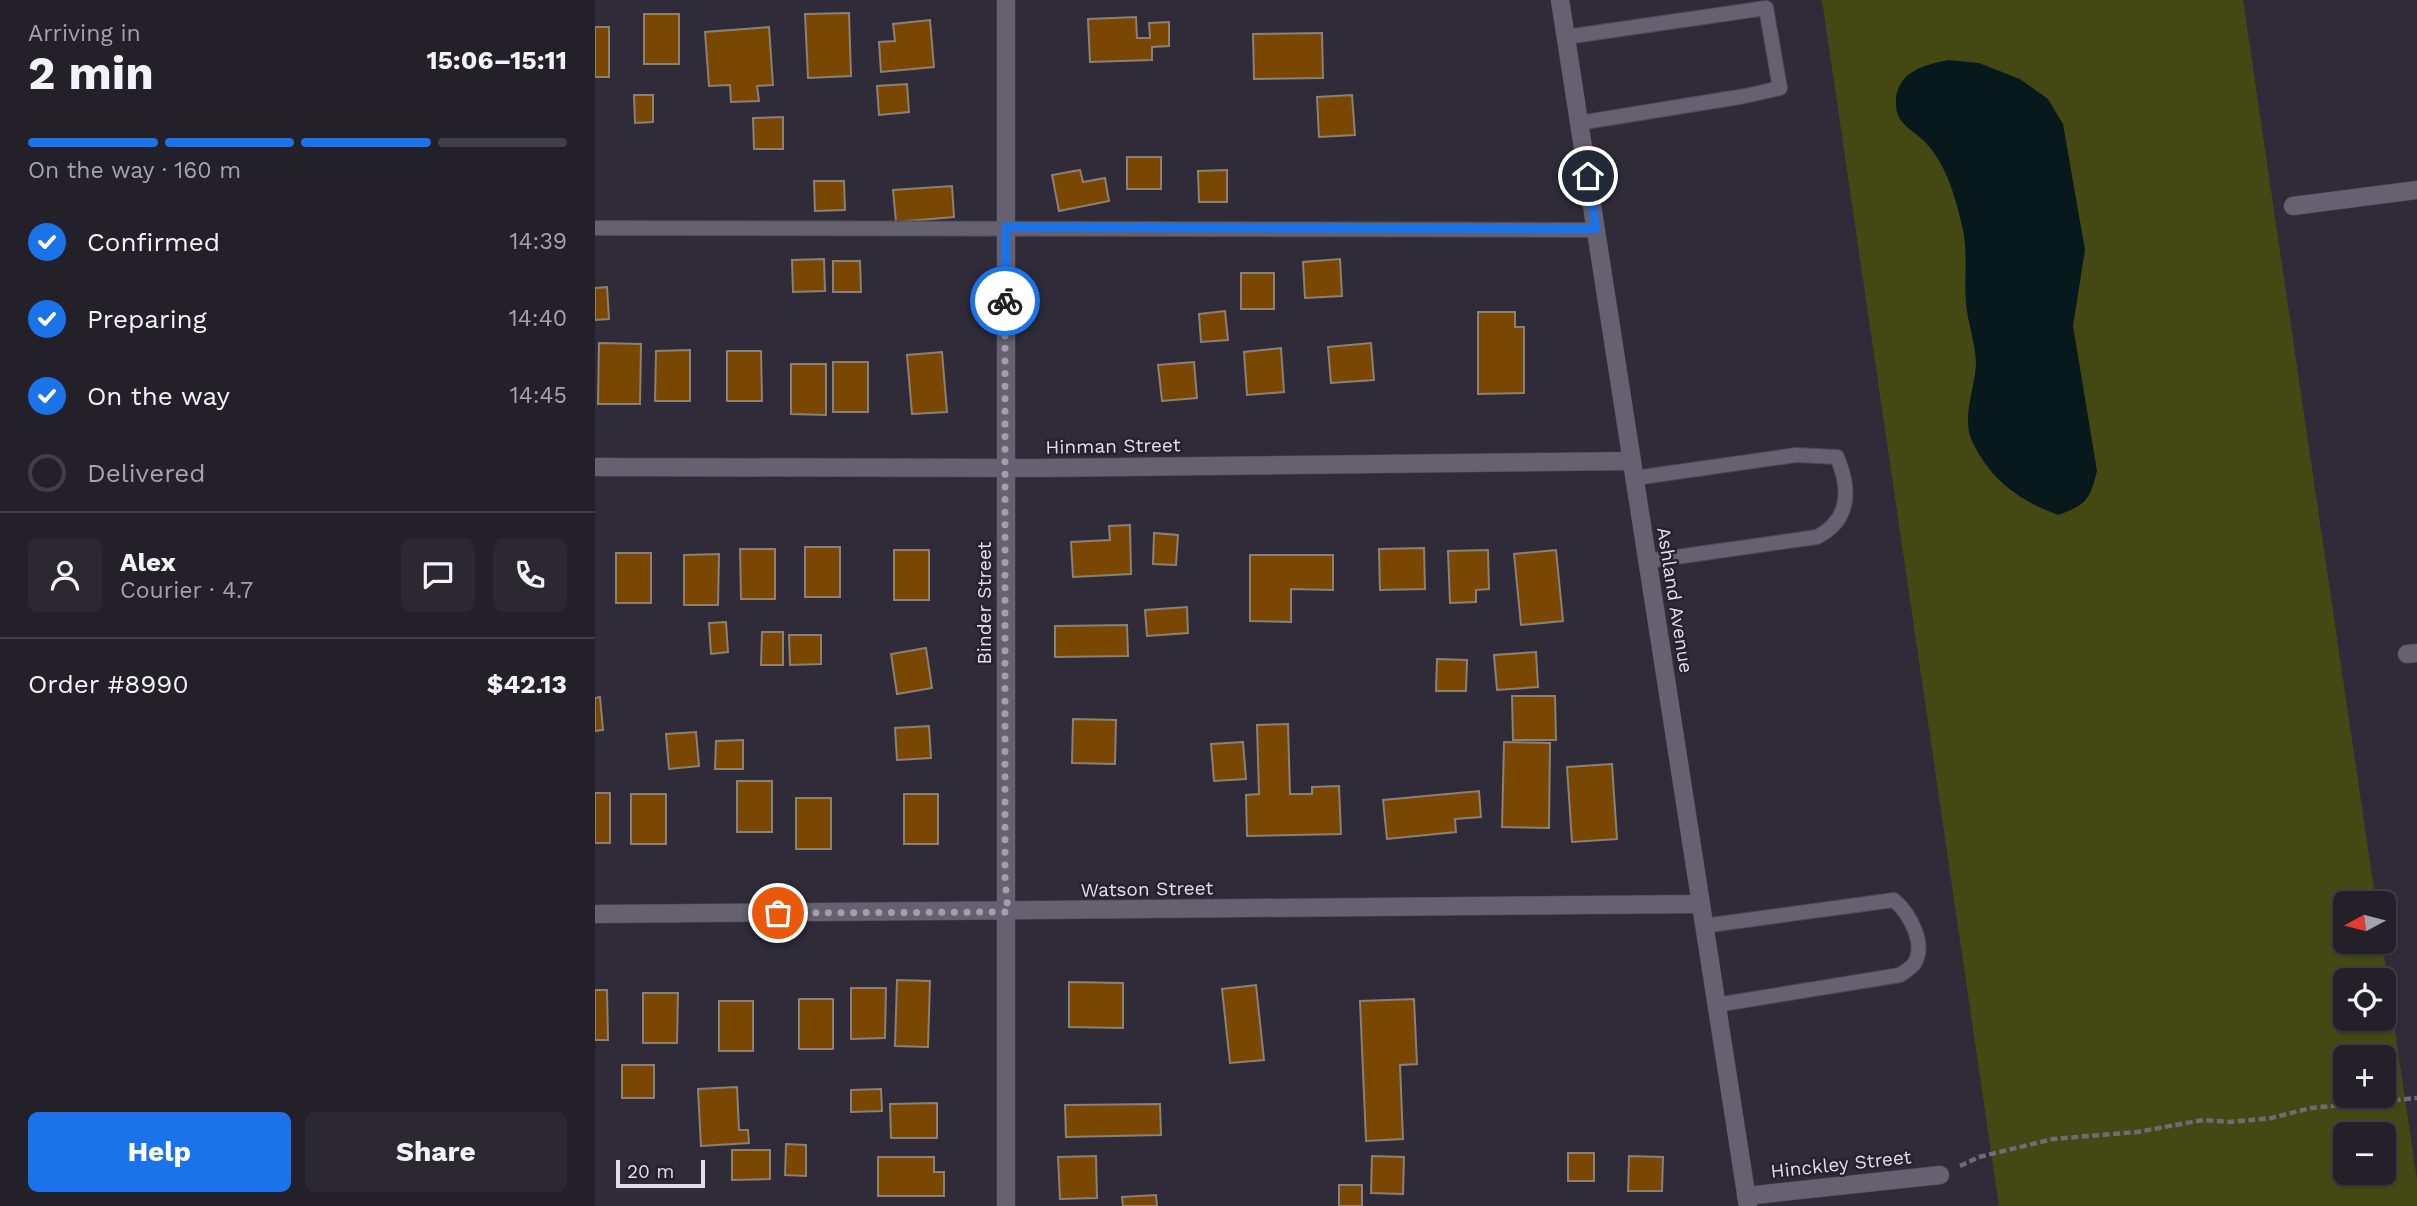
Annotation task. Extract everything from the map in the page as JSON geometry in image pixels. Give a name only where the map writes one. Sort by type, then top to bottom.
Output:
[{"type":"street","name":"Binder Street","points":[[1006,0],[1006,1206]]},
{"type":"street","name":"Ashland Avenue","points":[[1560,0],[1747,1201]]},
{"type":"street","points":[[2294,205],[2417,190]]},
{"type":"street","name":"Hinman Street","points":[[595,467],[1634,469]]},
{"type":"street","name":"Watson Street","points":[[595,914],[1700,904]]},
{"type":"street","name":"Hinckley Street","points":[[1747,1201],[1940,1175]]},
{"type":"lane","points":[[1566,37],[1766,8],[1780,88],[1579,123]]},
{"type":"lane","points":[[595,228],[1596,229]]},
{"type":"lane","points":[[1634,469],[1796,455],[1826,455],[1837,457],[1846,501],[1843,514],[1834,528],[1817,537],[1647,561]]},
{"type":"lane","points":[[1703,926],[1894,900],[1909,913],[1918,946],[1914,964],[1901,975],[1716,1005]]},
{"type":"path","points":[[1940,1175],[1979,1157],[2053,1139],[2137,1132],[2203,1120],[2230,1122],[2271,1118],[2311,1108],[2417,1098]]},
{"type":"green space","points":[[1822,0],[2243,0],[2374,891],[2333,891],[2333,954],[2384,954],[2386,968],[2333,968],[2333,1031],[2395,1031],[2417,1180],[2417,1206],[1999,1206]]},
{"type":"shaded area","points":[[1948,60],[1979,63],[2020,79],[2048,99],[2063,124],[2085,250],[2073,326],[2097,471],[2092,489],[2085,500],[2075,508],[2058,515],[2019,496],[1997,478],[1980,455],[1969,432],[1968,412],[1976,362],[1966,304],[1963,230],[1954,195],[1939,161],[1925,142],[1901,121],[1896,110],[1897,92],[1906,77],[1930,64]]},
{"type":"building","points":[[849,13],[851,76],[808,78],[805,14]]},
{"type":"building","points":[[644,14],[679,14],[679,64],[644,64]]},
{"type":"building","points":[[1136,17],[1137,38],[1150,38],[1149,23],[1169,22],[1169,46],[1152,47],[1152,60],[1090,62],[1088,19]]},
{"type":"building","points":[[930,20],[934,67],[881,72],[879,42],[895,41],[893,24]]},
{"type":"building","points":[[595,27],[609,27],[609,77],[595,77]]},
{"type":"building","points":[[769,27],[773,85],[757,86],[759,101],[731,102],[730,85],[709,86],[705,32]]},
{"type":"building","points":[[1322,33],[1323,78],[1254,79],[1253,34]]},
{"type":"building","points":[[907,84],[909,112],[879,115],[877,86]]},
{"type":"building","points":[[634,95],[653,95],[653,122],[635,123]]},
{"type":"building","points":[[1352,95],[1355,135],[1319,137],[1317,97]]},
{"type":"building","points":[[783,117],[783,149],[754,149],[753,118]]},
{"type":"building","points":[[1127,157],[1161,157],[1161,189],[1127,189]]},
{"type":"building","points":[[1080,170],[1083,182],[1105,178],[1109,201],[1059,211],[1052,175]]},
{"type":"building","points":[[1227,170],[1227,202],[1199,202],[1198,171]]},
{"type":"building","points":[[814,181],[844,181],[845,210],[815,211]]},
{"type":"building","points":[[952,186],[954,217],[896,222],[893,190]]},
{"type":"building","points":[[824,259],[825,291],[793,292],[792,260]]},
{"type":"building","points":[[1340,259],[1342,296],[1305,298],[1303,262]]},
{"type":"building","points":[[833,261],[860,261],[861,292],[833,292]]},
{"type":"building","points":[[1241,273],[1274,273],[1274,309],[1241,309]]},
{"type":"building","points":[[607,287],[609,319],[595,320],[595,288]]},
{"type":"building","points":[[1225,311],[1228,340],[1201,342],[1199,314]]},
{"type":"building","points":[[1478,312],[1515,312],[1515,327],[1524,327],[1524,393],[1478,394]]},
{"type":"building","points":[[599,343],[641,344],[640,404],[598,404]]},
{"type":"building","points":[[1371,343],[1374,380],[1331,383],[1328,347]]},
{"type":"building","points":[[1281,348],[1284,392],[1247,395],[1244,352]]},
{"type":"building","points":[[690,350],[690,401],[655,401],[656,351]]},
{"type":"building","points":[[727,351],[761,351],[762,401],[727,401]]},
{"type":"building","points":[[942,352],[947,412],[912,414],[907,355]]},
{"type":"building","points":[[833,362],[868,362],[868,412],[833,412]]},
{"type":"building","points":[[1194,362],[1197,398],[1162,401],[1158,365]]},
{"type":"building","points":[[791,364],[826,364],[826,415],[791,414]]},
{"type":"building","points":[[1130,525],[1131,574],[1073,577],[1071,542],[1110,540],[1109,526]]},
{"type":"building","points":[[1154,533],[1178,535],[1176,565],[1153,564]]},
{"type":"building","points":[[805,547],[840,547],[840,597],[805,597]]},
{"type":"building","points":[[1424,548],[1425,589],[1380,590],[1379,549]]},
{"type":"building","points":[[740,549],[775,549],[775,599],[741,599]]},
{"type":"building","points":[[894,550],[929,550],[929,600],[894,600]]},
{"type":"building","points":[[1488,550],[1489,589],[1476,590],[1476,602],[1450,603],[1448,551]]},
{"type":"building","points":[[1556,550],[1563,621],[1521,625],[1514,554]]},
{"type":"building","points":[[616,553],[651,553],[651,603],[616,603]]},
{"type":"building","points":[[719,554],[718,605],[684,605],[684,555]]},
{"type":"building","points":[[1250,555],[1333,555],[1333,590],[1291,589],[1291,622],[1250,621]]},
{"type":"building","points":[[1187,607],[1188,633],[1147,636],[1145,610]]},
{"type":"building","points":[[726,622],[728,652],[711,654],[709,623]]},
{"type":"building","points":[[1127,625],[1128,656],[1055,657],[1055,626]]},
{"type":"building","points":[[762,632],[783,632],[783,665],[761,665]]},
{"type":"building","points":[[789,635],[821,635],[821,664],[790,665]]},
{"type":"building","points":[[926,648],[932,688],[897,694],[891,654]]},
{"type":"building","points":[[1536,652],[1538,687],[1497,690],[1494,655]]},
{"type":"building","points":[[1437,659],[1467,660],[1466,691],[1436,691]]},
{"type":"building","points":[[1512,696],[1555,696],[1556,740],[1513,740]]},
{"type":"building","points":[[600,697],[603,730],[595,731],[595,698]]},
{"type":"building","points":[[1073,719],[1116,720],[1115,764],[1072,763]]},
{"type":"building","points":[[1288,724],[1290,794],[1312,794],[1312,787],[1339,786],[1341,834],[1247,836],[1246,795],[1259,794],[1257,725]]},
{"type":"building","points":[[929,726],[931,758],[897,760],[895,728]]},
{"type":"building","points":[[696,732],[699,766],[669,769],[666,734]]},
{"type":"building","points":[[743,740],[743,769],[715,769],[716,741]]},
{"type":"building","points":[[1243,742],[1246,779],[1214,781],[1211,744]]},
{"type":"building","points":[[1504,742],[1550,743],[1549,828],[1502,827]]},
{"type":"building","points":[[1612,764],[1617,839],[1572,842],[1567,767]]},
{"type":"building","points":[[737,781],[772,781],[772,832],[737,832]]},
{"type":"building","points":[[1479,791],[1481,817],[1455,819],[1456,832],[1387,839],[1383,800]]},
{"type":"building","points":[[595,793],[610,793],[610,843],[595,843]]},
{"type":"building","points":[[631,794],[666,794],[666,844],[631,844]]},
{"type":"building","points":[[904,794],[938,794],[938,844],[904,844]]},
{"type":"building","points":[[796,798],[831,798],[831,849],[796,849]]},
{"type":"building","points":[[897,980],[930,981],[928,1047],[895,1046]]},
{"type":"building","points":[[1069,982],[1123,983],[1123,1028],[1069,1027]]},
{"type":"building","points":[[1256,985],[1264,1060],[1230,1063],[1222,989]]},
{"type":"building","points":[[851,988],[886,988],[885,1038],[851,1039]]},
{"type":"building","points":[[595,990],[607,990],[608,1040],[595,1040]]},
{"type":"building","points":[[643,993],[678,993],[677,1043],[643,1043]]},
{"type":"building","points":[[799,999],[833,999],[833,1049],[799,1049]]},
{"type":"building","points":[[1414,999],[1417,1064],[1400,1065],[1403,1139],[1366,1141],[1360,1001]]},
{"type":"building","points":[[719,1001],[753,1001],[753,1051],[719,1051]]},
{"type":"building","points":[[622,1065],[654,1065],[654,1098],[622,1098]]},
{"type":"building","points":[[737,1087],[739,1130],[748,1130],[749,1143],[701,1146],[698,1089]]},
{"type":"building","points":[[881,1089],[882,1111],[851,1112],[851,1090]]},
{"type":"building","points":[[937,1103],[937,1138],[891,1138],[890,1104]]},
{"type":"building","points":[[1160,1104],[1161,1135],[1066,1137],[1065,1105]]},
{"type":"building","points":[[786,1144],[806,1145],[806,1176],[785,1175]]},
{"type":"building","points":[[732,1150],[770,1150],[770,1179],[732,1180]]},
{"type":"building","points":[[1568,1153],[1594,1153],[1594,1181],[1568,1181]]},
{"type":"building","points":[[1096,1156],[1097,1198],[1060,1199],[1058,1157]]},
{"type":"building","points":[[1372,1156],[1404,1157],[1403,1194],[1371,1193]]},
{"type":"building","points":[[1629,1156],[1663,1157],[1662,1191],[1628,1191]]},
{"type":"building","points":[[878,1157],[934,1157],[934,1172],[944,1172],[944,1196],[878,1196]]},
{"type":"building","points":[[1339,1185],[1362,1185],[1362,1206],[1339,1206]]},
{"type":"building","points":[[1156,1195],[1157,1206],[1123,1206],[1122,1197]]},
{"type":"way so far","points":[[778,913],[1008,912],[1005,880],[1005,301]]},
{"type":"route","points":[[1005,301],[1006,227],[1596,229],[1588,176]]}]
